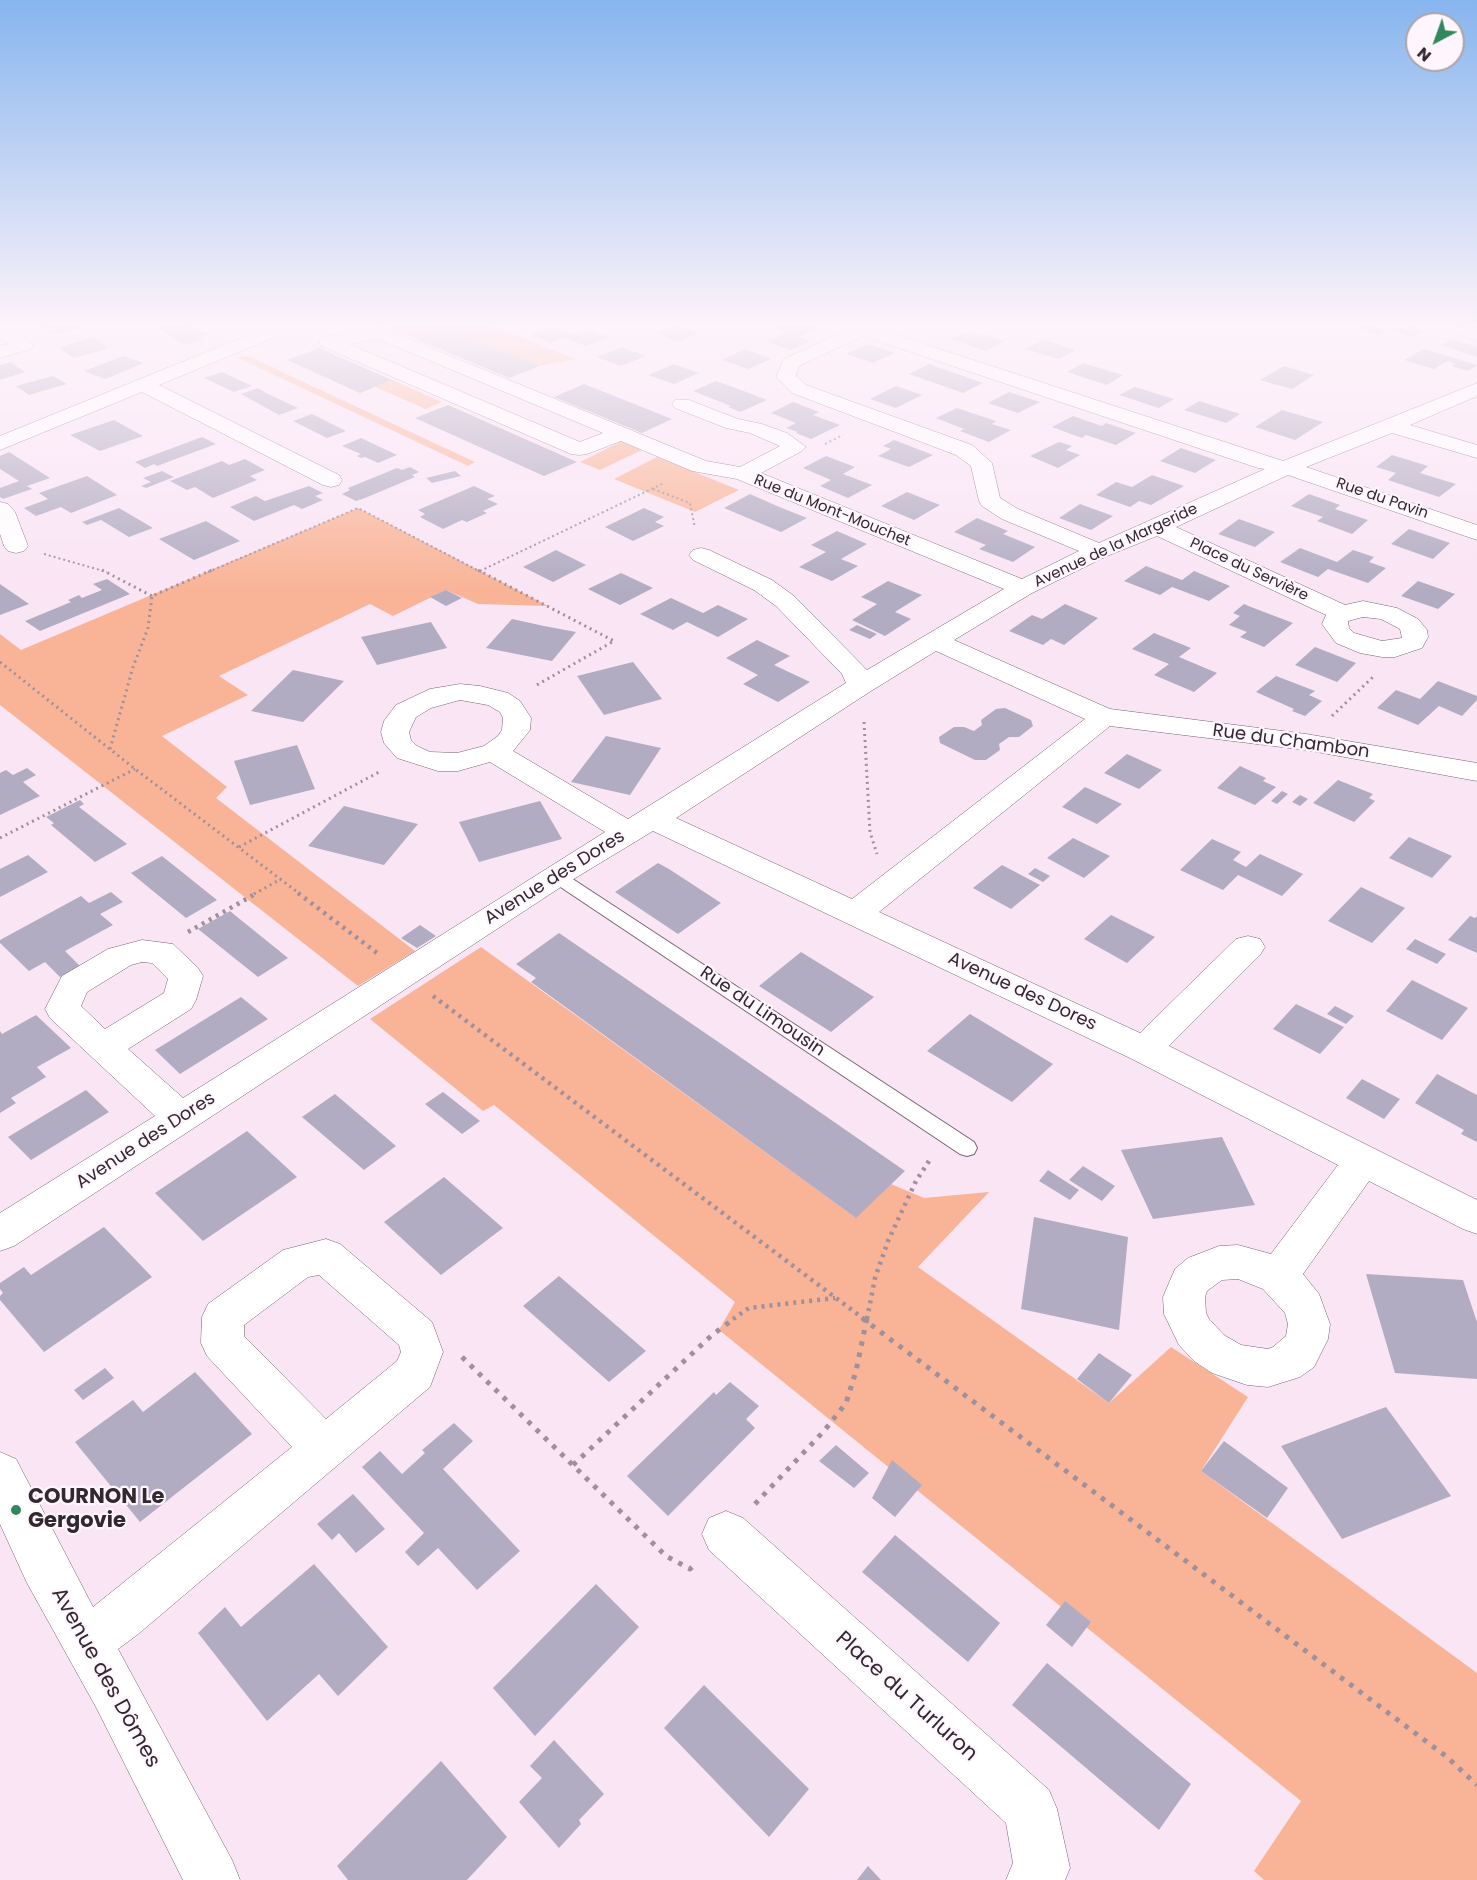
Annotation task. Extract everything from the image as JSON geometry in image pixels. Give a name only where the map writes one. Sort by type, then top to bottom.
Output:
[{"type":"street","points":[[0,444],[71,415]]},
{"type":"street","points":[[201,415],[331,480]]},
{"type":"street","points":[[499,415],[579,449],[620,434]]},
{"type":"street","points":[[574,415],[700,466],[743,474]]},
{"type":"street","points":[[710,415],[780,437],[795,447]]},
{"type":"street","points":[[870,415],[963,450],[981,464],[990,501],[1010,514],[1099,550]]},
{"type":"street","name":"Rue du Pavin","points":[[1123,415],[1316,476],[1477,533]]},
{"type":"street","name":"Avenue de la Margeride","points":[[640,826],[861,685],[1023,588],[1099,550],[1157,527],[1286,468],[1417,415]]},
{"type":"street","points":[[9,422],[27,433]]},
{"type":"street","points":[[1391,426],[1477,452]]},
{"type":"street","name":"Rue du Mont-Mouchet","points":[[743,474],[795,447]]},
{"type":"street","name":"Rue du Mont-Mouchet","points":[[743,474],[1023,588]]},
{"type":"street","points":[[0,509],[4,512],[16,546]]},
{"type":"street","name":"Place du Servière","points":[[1157,527],[1342,613]]},
{"type":"street","points":[[701,555],[763,585],[785,601],[854,671],[861,685]]},
{"type":"street","points":[[1363,609],[1388,613],[1400,618],[1414,630],[1416,637],[1413,643],[1405,647],[1382,649],[1345,638],[1335,624],[1336,618],[1342,613],[1363,609]]},
{"type":"street","name":"Rue du Chambon","points":[[935,641],[1104,717],[1306,742],[1477,772]]},
{"type":"street","points":[[460,692],[480,694],[506,704],[517,718],[516,730],[508,742],[494,752],[458,762],[438,762],[410,753],[398,742],[395,732],[398,721],[406,711],[421,702],[440,695],[460,692]]},
{"type":"street","points":[[856,913],[1104,717]]},
{"type":"street","points":[[494,752],[640,826]]},
{"type":"street","name":"Avenue des Dores","points":[[0,1234],[556,876],[640,826],[856,913],[1145,1050],[1477,1218]]},
{"type":"street","points":[[1145,1050],[1248,947]]},
{"type":"street","points":[[103,1047],[179,1000],[186,976],[161,952],[142,951],[120,957],[74,984],[62,1009],[103,1047],[181,1118]]},
{"type":"street","points":[[1278,1278],[1364,1159]]},
{"type":"street","points":[[86,1642],[120,1618],[415,1372],[422,1352],[417,1335],[326,1256],[297,1262],[223,1317],[222,1342],[323,1448]]},
{"type":"street","name":"Avenue des Dômes","points":[[0,1474],[44,1566],[115,1691],[212,1880]]},
{"type":"street","name":"Place du Turluron","points":[[726,1534],[1030,1809],[1042,1868],[1034,1880]]},
{"type":"lane","name":"Rue du Limousin","points":[[556,876],[967,1148]]},
{"type":"path","points":[[795,447],[817,448],[879,418]]},
{"type":"path","points":[[480,571],[700,466]]},
{"type":"path","points":[[652,488],[690,503],[701,555]]},
{"type":"path","points":[[152,596],[357,508],[614,641],[506,704]]},
{"type":"path","points":[[16,546],[111,573],[152,596]]},
{"type":"path","points":[[110,749],[148,628],[152,596]]},
{"type":"path","points":[[1306,742],[1391,659],[1382,649]]},
{"type":"path","points":[[0,662],[405,975],[1447,1757],[1477,1785]]},
{"type":"path","points":[[861,685],[870,832],[878,855]]},
{"type":"path","points":[[239,847],[410,753]]},
{"type":"path","points":[[0,838],[135,768]]},
{"type":"path","points":[[142,951],[169,943],[281,879]]},
{"type":"path","points":[[422,1352],[451,1348],[666,1556],[690,1569],[824,1431],[846,1403],[856,1371],[875,1278],[888,1240],[916,1180],[947,1135]]},
{"type":"path","points":[[573,1465],[712,1335],[749,1308],[836,1298]]},
{"type":"shaded area","points":[[359,415],[374,415],[475,462],[468,466]]},
{"type":"shaded area","points":[[622,441],[642,450],[600,470],[580,462]]},
{"type":"shaded area","points":[[657,457],[739,490],[695,512],[614,479]]},
{"type":"shaded area","points":[[358,508],[548,606],[478,604],[446,590],[393,616],[370,604],[219,676],[248,695],[162,736],[227,787],[216,798],[415,951],[358,986],[0,705],[0,634],[21,650]]},
{"type":"shaded area","points":[[481,947],[855,1217],[891,1184],[924,1198],[989,1192],[918,1267],[1109,1403],[1171,1347],[1248,1397],[1201,1471],[1477,1673],[1477,1880],[1264,1880],[1254,1871],[1301,1801],[719,1330],[735,1302],[494,1105],[483,1111],[370,1019]]},
{"type":"building","points":[[313,415],[346,431],[327,438],[293,421]]},
{"type":"building","points":[[423,415],[470,415],[577,462],[544,476],[415,418]]},
{"type":"building","points":[[597,415],[661,415],[672,419],[642,433]]},
{"type":"building","points":[[775,415],[814,415],[840,425],[811,439],[786,428],[796,423]]},
{"type":"building","points":[[943,415],[977,415],[996,421],[992,424],[1011,430],[989,442],[960,431],[964,429],[936,418]]},
{"type":"building","points":[[1199,415],[1239,415],[1226,423]]},
{"type":"building","points":[[1274,415],[1298,415],[1323,422],[1295,440],[1255,427]]},
{"type":"building","points":[[1073,416],[1102,426],[1106,423],[1136,433],[1116,445],[1086,435],[1082,438],[1052,427]]},
{"type":"building","points":[[114,420],[143,436],[100,451],[70,435]]},
{"type":"building","points":[[202,437],[216,444],[157,466],[154,464],[145,468],[135,462]]},
{"type":"building","points":[[361,438],[397,455],[378,463],[365,457],[361,458],[357,456],[361,454],[342,446]]},
{"type":"building","points":[[894,440],[933,455],[909,467],[878,456],[891,449],[883,446]]},
{"type":"building","points":[[1059,442],[1072,446],[1066,450],[1080,455],[1058,468],[1030,456]]},
{"type":"building","points":[[1181,448],[1216,460],[1195,473],[1160,461]]},
{"type":"building","points":[[9,452],[50,478],[27,486],[32,489],[3,499],[0,497],[0,488],[19,481],[0,469],[0,456]]},
{"type":"building","points":[[1392,455],[1428,466],[1420,473],[1456,484],[1439,497],[1388,480],[1396,473],[1376,467]]},
{"type":"building","points":[[826,456],[855,467],[843,474],[872,485],[848,498],[820,486],[831,480],[803,468]]},
{"type":"building","points":[[245,459],[265,470],[250,476],[257,480],[213,498],[195,487],[187,490],[170,481],[222,461],[229,465]]},
{"type":"building","points":[[410,467],[419,472],[412,475],[415,477],[365,498],[356,501],[342,494],[350,490],[348,488],[397,468],[402,470]]},
{"type":"building","points":[[162,471],[174,477],[146,488],[141,486],[151,482],[143,478]]},
{"type":"building","points":[[455,471],[461,476],[432,483],[426,478]]},
{"type":"building","points":[[1152,475],[1184,486],[1151,505],[1139,501],[1130,507],[1096,495],[1116,482],[1132,487]]},
{"type":"building","points":[[87,476],[117,495],[71,513],[61,507],[36,516],[24,508],[48,499],[39,493]]},
{"type":"building","points":[[309,486],[323,493],[315,496],[323,500],[302,509],[294,505],[254,521],[230,507],[256,496],[265,501]]},
{"type":"building","points":[[474,486],[495,496],[487,499],[498,504],[483,511],[487,513],[467,522],[462,520],[443,529],[420,517],[425,514],[418,510]]},
{"type":"building","points":[[907,492],[940,505],[914,520],[881,506]]},
{"type":"building","points":[[750,494],[807,518],[781,532],[724,508]]},
{"type":"building","points":[[1309,494],[1340,505],[1335,509],[1368,520],[1352,534],[1317,521],[1323,517],[1291,506]]},
{"type":"building","points":[[1080,504],[1113,516],[1091,530],[1059,518]]},
{"type":"building","points":[[119,508],[153,528],[129,537],[101,520],[87,525],[82,522]]},
{"type":"building","points":[[644,508],[664,517],[655,522],[664,526],[633,541],[605,527]]},
{"type":"building","points":[[977,518],[1008,531],[1003,534],[1035,547],[1013,562],[979,549],[986,545],[954,532]]},
{"type":"building","points":[[1239,519],[1275,532],[1255,547],[1218,534]]},
{"type":"building","points":[[206,521],[240,541],[194,560],[159,539]]},
{"type":"building","points":[[1409,529],[1450,543],[1433,559],[1391,544]]},
{"type":"building","points":[[837,531],[867,544],[841,559],[858,566],[832,581],[799,567],[826,552],[811,545]]},
{"type":"building","points":[[1300,548],[1337,562],[1353,550],[1374,557],[1369,562],[1386,568],[1368,583],[1328,569],[1318,577],[1280,562]]},
{"type":"building","points":[[556,550],[586,565],[553,582],[523,567]]},
{"type":"building","points":[[1146,566],[1182,580],[1194,571],[1230,586],[1209,601],[1172,587],[1160,595],[1124,581]]},
{"type":"building","points":[[621,573],[653,588],[620,605],[588,589]]},
{"type":"building","points":[[107,579],[130,594],[40,631],[25,621],[71,602],[68,600],[79,595],[82,598],[102,590],[93,584]]},
{"type":"building","points":[[888,581],[922,595],[895,612],[911,619],[885,636],[852,620],[877,604],[861,597]]},
{"type":"building","points":[[1418,581],[1455,594],[1438,609],[1401,596]]},
{"type":"building","points":[[0,584],[29,604],[0,615]]},
{"type":"building","points":[[446,590],[462,598],[446,606],[430,597]]},
{"type":"building","points":[[671,598],[703,613],[718,605],[748,619],[718,637],[687,622],[673,630],[640,614]]},
{"type":"building","points":[[1065,604],[1098,618],[1064,645],[1051,639],[1043,645],[1009,631],[1032,615],[1042,619]]},
{"type":"building","points":[[1244,604],[1293,623],[1264,647],[1240,637],[1247,632],[1229,625],[1240,616],[1233,613]]},
{"type":"building","points":[[512,619],[576,632],[552,661],[486,648]]},
{"type":"building","points":[[431,622],[447,648],[377,665],[361,637]]},
{"type":"building","points":[[857,625],[877,634],[870,639],[849,630]]},
{"type":"building","points":[[1154,633],[1191,648],[1179,657],[1217,673],[1194,692],[1154,675],[1169,664],[1132,649]]},
{"type":"building","points":[[757,640],[790,656],[774,665],[810,682],[778,702],[743,684],[758,675],[726,658]]},
{"type":"building","points":[[1315,647],[1356,663],[1337,682],[1295,665]]},
{"type":"building","points":[[633,662],[662,699],[604,715],[577,676]]},
{"type":"building","points":[[293,670],[344,681],[303,722],[251,711]]},
{"type":"building","points":[[1276,676],[1315,691],[1309,695],[1322,701],[1305,716],[1256,692]]},
{"type":"building","points":[[1438,681],[1477,696],[1477,700],[1462,716],[1439,706],[1418,725],[1377,708],[1396,690],[1420,699]]},
{"type":"building","points":[[1005,708],[1031,720],[1033,726],[1019,737],[1009,737],[999,744],[1000,750],[986,760],[975,760],[940,743],[939,737],[954,727],[964,727],[974,731],[982,725],[981,720],[996,709]]},
{"type":"building","points":[[606,736],[661,748],[630,795],[571,782]]},
{"type":"building","points":[[297,745],[315,789],[250,805],[234,761]]},
{"type":"building","points":[[1127,754],[1162,770],[1139,789],[1104,773]]},
{"type":"building","points":[[1240,766],[1266,778],[1263,781],[1276,787],[1255,805],[1217,788]]},
{"type":"building","points":[[27,768],[36,775],[23,782],[40,796],[0,815],[0,773],[6,770],[13,775]]},
{"type":"building","points":[[1338,780],[1373,794],[1369,798],[1375,801],[1354,822],[1313,803]]},
{"type":"building","points":[[1085,787],[1122,804],[1097,824],[1062,807]]},
{"type":"building","points":[[1282,791],[1288,794],[1277,804],[1271,801]]},
{"type":"building","points":[[1300,795],[1308,799],[1300,806],[1292,802]]},
{"type":"building","points":[[80,800],[84,804],[79,807],[127,844],[95,862],[51,825],[54,823],[46,817]]},
{"type":"building","points":[[540,801],[562,839],[479,862],[459,822]]},
{"type":"building","points":[[344,806],[418,824],[384,865],[308,846]]},
{"type":"building","points":[[1409,837],[1452,856],[1432,878],[1389,858]]},
{"type":"building","points":[[1073,838],[1110,856],[1084,878],[1047,858]]},
{"type":"building","points":[[1212,839],[1241,852],[1233,860],[1246,867],[1260,854],[1303,874],[1282,896],[1238,875],[1223,890],[1180,870]]},
{"type":"building","points":[[28,855],[48,872],[0,897],[0,869]]},
{"type":"building","points":[[162,856],[217,900],[186,918],[131,873]]},
{"type":"building","points":[[658,863],[721,903],[678,934],[615,892]]},
{"type":"building","points":[[1002,865],[1040,885],[1011,909],[973,888]]},
{"type":"building","points":[[1035,868],[1050,876],[1043,882],[1028,874]]},
{"type":"building","points":[[1361,887],[1405,908],[1372,943],[1328,921]]},
{"type":"building","points":[[111,892],[123,902],[100,914],[113,925],[65,951],[80,966],[60,977],[45,962],[29,971],[0,943],[0,940],[81,896],[89,903]]},
{"type":"building","points":[[230,911],[288,958],[258,977],[198,929]]},
{"type":"building","points":[[1111,915],[1155,937],[1127,963],[1084,939]]},
{"type":"building","points":[[1470,916],[1475,918],[1477,916],[1477,953],[1448,940]]},
{"type":"building","points":[[420,925],[436,936],[417,948],[401,938]]},
{"type":"building","points":[[559,933],[905,1171],[856,1218],[531,982],[536,978],[516,964]]},
{"type":"building","points":[[1415,939],[1446,954],[1437,964],[1406,949]]},
{"type":"building","points":[[801,952],[874,997],[831,1032],[759,986]]},
{"type":"building","points":[[1412,980],[1468,1008],[1442,1040],[1386,1011]]},
{"type":"building","points":[[241,997],[268,1019],[180,1074],[155,1050]]},
{"type":"building","points":[[1296,1004],[1344,1027],[1320,1054],[1273,1029]]},
{"type":"building","points":[[1335,1006],[1354,1016],[1346,1024],[1327,1014]]},
{"type":"building","points":[[970,1014],[1053,1064],[1012,1102],[927,1051]]},
{"type":"building","points":[[36,1015],[71,1048],[37,1067],[46,1077],[11,1098],[16,1103],[0,1113],[0,1031],[2,1034]]},
{"type":"building","points":[[1437,1074],[1477,1095],[1477,1142],[1461,1134],[1464,1130],[1415,1103]]},
{"type":"building","points":[[1362,1079],[1400,1099],[1384,1119],[1346,1098]]},
{"type":"building","points":[[86,1090],[109,1112],[31,1160],[8,1137]]},
{"type":"building","points":[[443,1092],[480,1121],[462,1134],[425,1104]]},
{"type":"building","points":[[335,1094],[396,1146],[364,1170],[302,1117]]},
{"type":"building","points":[[247,1131],[297,1177],[203,1241],[155,1193]]},
{"type":"building","points":[[1222,1137],[1255,1205],[1153,1219],[1121,1150]]},
{"type":"building","points":[[1083,1166],[1115,1186],[1102,1201],[1069,1180]]},
{"type":"building","points":[[1048,1170],[1079,1190],[1070,1200],[1039,1181]]},
{"type":"building","points":[[444,1177],[503,1228],[441,1275],[384,1222]]},
{"type":"building","points":[[1034,1217],[1128,1237],[1119,1330],[1021,1309]]},
{"type":"building","points":[[104,1227],[152,1277],[44,1352],[0,1300],[3,1293],[0,1283],[24,1267],[31,1275]]},
{"type":"building","points":[[1366,1274],[1463,1280],[1477,1322],[1477,1379],[1395,1373]]},
{"type":"building","points":[[559,1276],[646,1351],[609,1382],[523,1306]]},
{"type":"building","points":[[1099,1353],[1132,1375],[1109,1403],[1077,1379]]},
{"type":"building","points":[[105,1368],[114,1378],[83,1400],[74,1390]]},
{"type":"building","points":[[195,1372],[252,1434],[140,1522],[75,1442],[133,1400],[143,1412]]},
{"type":"building","points":[[730,1382],[759,1406],[746,1419],[755,1428],[668,1516],[627,1476],[714,1392],[716,1395]]},
{"type":"building","points":[[1386,1407],[1451,1496],[1342,1539],[1281,1446]]},
{"type":"building","points":[[454,1423],[473,1441],[443,1469],[520,1551],[477,1590],[438,1548],[418,1566],[405,1552],[424,1533],[362,1467],[380,1451],[402,1474],[425,1453],[422,1450]]},
{"type":"building","points":[[1224,1441],[1288,1488],[1267,1518],[1201,1471]]},
{"type":"building","points":[[836,1445],[869,1473],[854,1488],[819,1461]]},
{"type":"building","points":[[892,1460],[922,1485],[895,1517],[872,1498]]},
{"type":"building","points":[[353,1494],[385,1529],[356,1553],[339,1533],[332,1540],[317,1524]]},
{"type":"building","points":[[895,1535],[1000,1623],[968,1662],[862,1572]]},
{"type":"building","points":[[314,1564],[388,1647],[338,1696],[319,1674],[267,1721],[198,1633],[225,1607],[241,1627]]},
{"type":"building","points":[[596,1584],[639,1627],[535,1736],[493,1688]]},
{"type":"building","points":[[1065,1601],[1091,1622],[1072,1647],[1046,1625]]},
{"type":"building","points":[[1047,1663],[1191,1784],[1159,1830],[1012,1705]]},
{"type":"building","points":[[704,1685],[809,1789],[769,1837],[664,1728]]},
{"type":"building","points":[[554,1740],[604,1794],[579,1820],[581,1824],[559,1848],[519,1802],[542,1778],[530,1766]]},
{"type":"building","points":[[441,1761],[507,1837],[467,1880],[348,1880],[337,1866]]},
{"type":"building","points":[[868,1866],[881,1880],[857,1880]]},
{"type":"place","name":"COURNON Le Gergovie","points":[[16,1510]]}]
